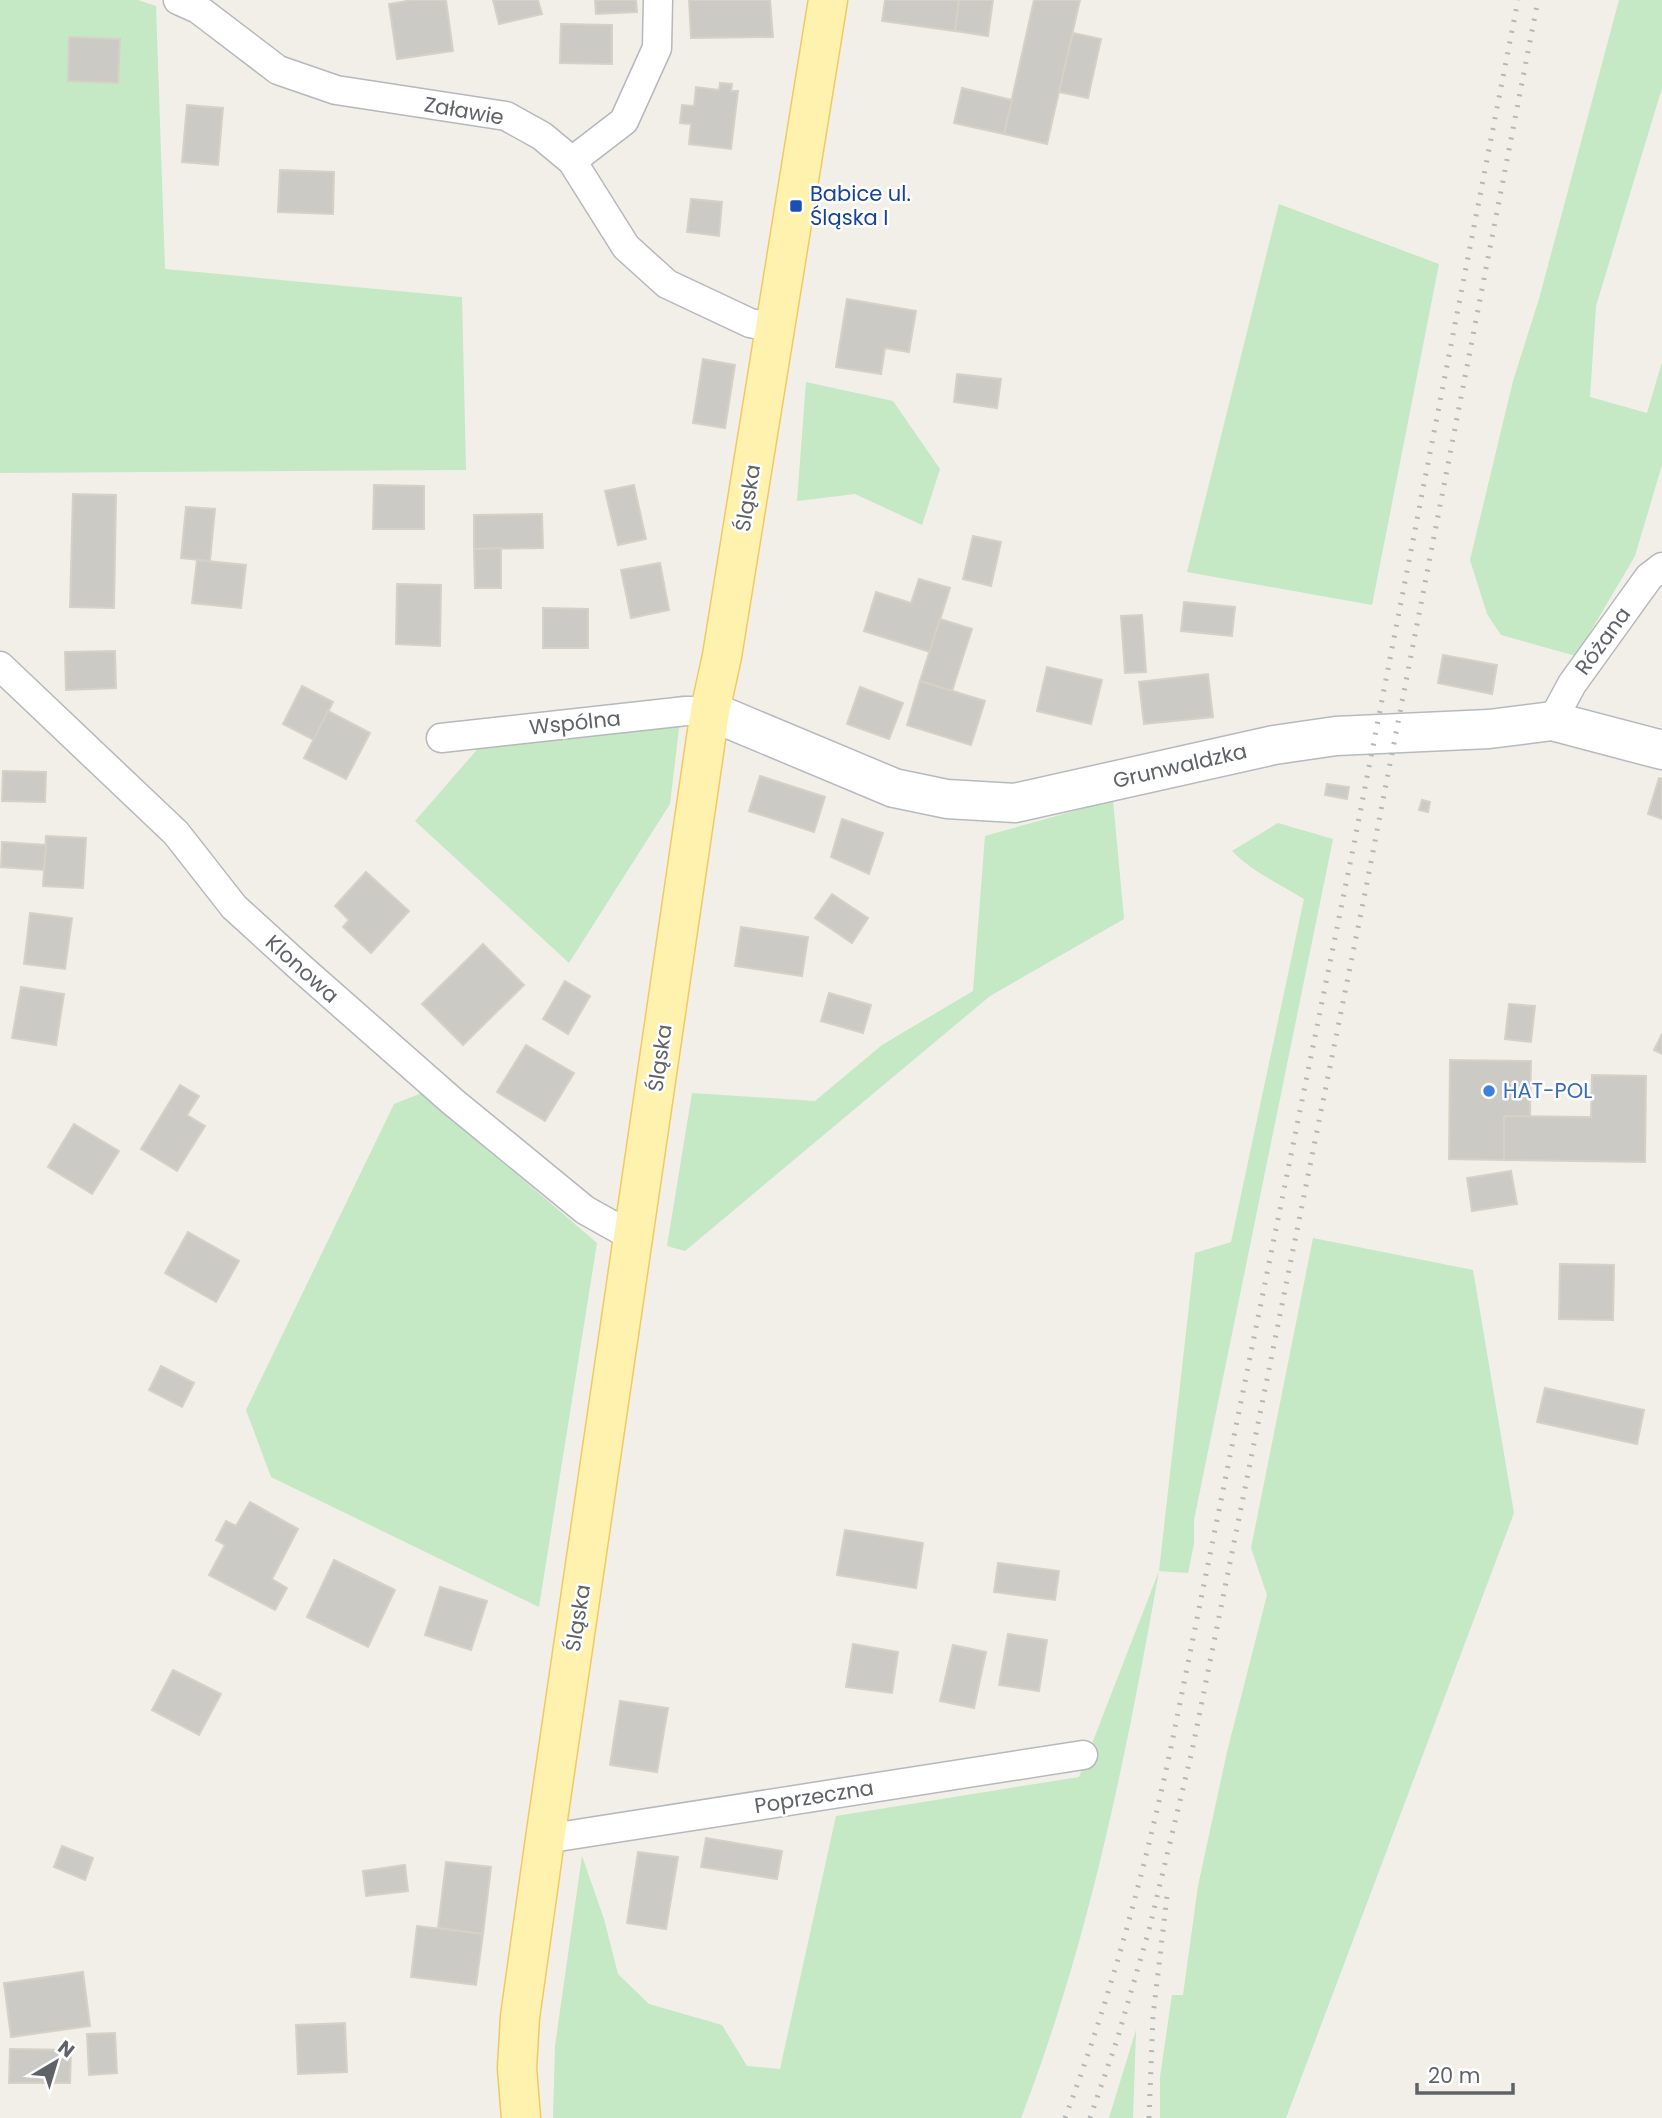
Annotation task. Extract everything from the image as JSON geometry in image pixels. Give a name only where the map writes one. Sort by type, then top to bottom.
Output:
[{"type":"main road","name":"Śląska","points":[[521,2118],[517,2068],[520,2017],[545,1839],[710,712],[722,656],[828,0]]},
{"type":"street","name":"Załawie","points":[[178,0],[198,9],[278,70],[336,90],[506,116],[542,136],[572,161],[626,247],[667,284],[750,323],[776,328]]},
{"type":"street","points":[[572,161],[624,121],[657,48],[658,0]]},
{"type":"street","name":"Różana","points":[[1552,721],[1572,684],[1649,577],[1662,567]]},
{"type":"street","name":"Klonowa","points":[[0,666],[176,833],[234,907],[301,968],[452,1101],[585,1210],[635,1238]]},
{"type":"street","name":"Wspólna","points":[[441,738],[686,711],[710,712]]},
{"type":"street","name":"Grunwaldzka","points":[[710,712],[894,788],[947,799],[1015,803],[1274,745],[1336,736],[1489,729],[1552,721],[1662,750]]},
{"type":"street","name":"Poprzeczna","points":[[545,1839],[1083,1755]]},
{"type":"green space","points":[[0,0],[138,0],[156,6],[165,269],[462,297],[466,470],[0,473]]},
{"type":"green space","points":[[1619,0],[1662,0],[1662,88],[1596,306],[1590,397],[1647,413],[1662,362],[1662,465],[1635,556],[1576,656],[1501,635],[1487,614],[1470,560],[1513,381],[1539,299]]},
{"type":"green space","points":[[1279,204],[1439,264],[1372,605],[1187,572]]},
{"type":"green space","points":[[806,382],[893,401],[940,469],[922,525],[855,494],[797,501]]},
{"type":"green space","points":[[683,695],[670,804],[569,963],[415,821],[502,721],[644,704]]},
{"type":"green space","points":[[1113,800],[1124,919],[990,996],[685,1251],[667,1246],[692,1093],[815,1101],[882,1045],[973,991],[985,836]]},
{"type":"green space","points":[[1278,823],[1333,839],[1194,1520],[1194,1544],[1188,1573],[1159,1571],[1195,1253],[1231,1242],[1304,899],[1257,871],[1232,851]]},
{"type":"green space","points":[[422,1093],[597,1243],[539,1607],[271,1477],[246,1410],[394,1104]]},
{"type":"green space","points":[[1313,1238],[1473,1270],[1514,1513],[1286,2118],[1160,2118],[1160,2077],[1172,1995],[1183,1995],[1198,1886],[1227,1752],[1267,1595],[1251,1548]]},
{"type":"green space","points":[[1159,1571],[1119,1779],[1086,1917],[1067,1984],[1021,2118],[553,2118],[555,2046],[582,1856],[604,1919],[618,1974],[649,2004],[722,2025],[747,2066],[780,2069],[836,1816],[1079,1777]]},
{"type":"green space","points":[[1136,2030],[1133,2118],[1109,2118]]},
{"type":"building","points":[[413,0],[446,0],[453,51],[397,59],[389,4]]},
{"type":"building","points":[[493,0],[538,0],[542,14],[499,24]]},
{"type":"building","points":[[595,0],[636,0],[637,12],[596,14]]},
{"type":"building","points":[[689,0],[770,0],[773,37],[691,38]]},
{"type":"building","points":[[885,0],[959,0],[955,31],[882,21]]},
{"type":"building","points":[[959,0],[993,0],[988,36],[955,31]]},
{"type":"building","points":[[1034,0],[1080,0],[1047,144],[1004,134]]},
{"type":"building","points":[[561,24],[612,25],[612,64],[560,63]]},
{"type":"building","points":[[1073,33],[1101,39],[1088,98],[1059,92]]},
{"type":"building","points":[[69,37],[120,39],[118,83],[68,81]]},
{"type":"building","points":[[720,83],[732,84],[731,91],[738,91],[731,149],[689,144],[691,124],[680,123],[682,105],[694,106],[696,87],[719,90]]},
{"type":"building","points":[[962,88],[1012,100],[1004,134],[954,123]]},
{"type":"building","points":[[187,105],[223,108],[218,165],[182,162]]},
{"type":"building","points":[[280,170],[334,172],[333,214],[278,212]]},
{"type":"building","points":[[691,199],[722,202],[719,236],[687,232]]},
{"type":"building","points":[[847,299],[916,311],[909,352],[885,348],[881,374],[836,367]]},
{"type":"building","points":[[703,359],[735,365],[725,428],[693,423]]},
{"type":"building","points":[[957,374],[1001,379],[997,408],[954,402]]},
{"type":"building","points":[[374,485],[424,486],[424,529],[373,529]]},
{"type":"building","points":[[634,485],[646,539],[618,545],[605,491]]},
{"type":"building","points":[[73,494],[116,495],[114,608],[70,607]]},
{"type":"building","points":[[186,507],[215,509],[210,561],[181,558]]},
{"type":"building","points":[[542,514],[543,548],[474,549],[474,515]]},
{"type":"building","points":[[973,536],[1001,542],[991,586],[963,579]]},
{"type":"building","points":[[501,548],[501,588],[475,588],[474,549]]},
{"type":"building","points":[[197,560],[246,565],[241,608],[192,603]]},
{"type":"building","points":[[660,563],[669,610],[631,618],[621,570]]},
{"type":"building","points":[[919,579],[950,588],[930,652],[864,631],[876,592],[911,603]]},
{"type":"building","points":[[397,584],[441,585],[440,646],[396,644]]},
{"type":"building","points":[[1184,602],[1235,607],[1232,636],[1181,631]]},
{"type":"building","points":[[543,608],[588,609],[588,648],[543,648]]},
{"type":"building","points":[[1142,615],[1146,672],[1125,673],[1121,616]]},
{"type":"building","points":[[940,619],[972,629],[952,691],[920,681]]},
{"type":"building","points":[[115,651],[116,688],[66,690],[65,652]]},
{"type":"building","points":[[1443,655],[1497,665],[1492,694],[1438,683]]},
{"type":"building","points":[[1047,667],[1102,680],[1091,724],[1037,711]]},
{"type":"building","points":[[1208,674],[1213,717],[1144,724],[1139,682]]},
{"type":"building","points":[[920,681],[985,701],[971,745],[907,725]]},
{"type":"building","points":[[302,686],[333,702],[314,740],[283,724]]},
{"type":"building","points":[[860,687],[903,703],[889,739],[847,724]]},
{"type":"building","points":[[328,711],[370,733],[346,779],[304,758]]},
{"type":"building","points":[[3,771],[46,772],[45,802],[2,801]]},
{"type":"building","points":[[760,776],[825,797],[814,832],[749,811]]},
{"type":"building","points":[[1659,778],[1662,779],[1662,819],[1648,814]]},
{"type":"building","points":[[1327,784],[1349,787],[1347,799],[1325,795]]},
{"type":"building","points":[[1422,800],[1430,802],[1428,812],[1419,810]]},
{"type":"building","points":[[842,819],[883,833],[869,874],[831,857]]},
{"type":"building","points":[[46,836],[86,838],[83,888],[43,886]]},
{"type":"building","points":[[2,842],[46,845],[44,870],[1,867]]},
{"type":"building","points":[[366,872],[409,911],[371,953],[343,927],[349,920],[335,906]]},
{"type":"building","points":[[832,894],[868,918],[852,943],[815,918]]},
{"type":"building","points":[[30,913],[72,918],[65,969],[24,964]]},
{"type":"building","points":[[741,927],[808,937],[802,976],[735,966]]},
{"type":"building","points":[[483,944],[524,985],[463,1045],[422,1004]]},
{"type":"building","points":[[565,981],[590,996],[568,1034],[543,1019]]},
{"type":"building","points":[[21,987],[64,994],[56,1045],[12,1038]]},
{"type":"building","points":[[829,993],[871,1005],[863,1033],[821,1021]]},
{"type":"building","points":[[1509,1004],[1535,1006],[1531,1042],[1505,1039]]},
{"type":"building","points":[[1662,1034],[1662,1054],[1654,1050]]},
{"type":"building","points":[[526,1045],[574,1073],[545,1121],[497,1092]]},
{"type":"building","points":[[1450,1060],[1531,1061],[1530,1116],[1504,1116],[1504,1160],[1449,1159]]},
{"type":"building","points":[[1592,1075],[1646,1076],[1645,1162],[1504,1160],[1504,1116],[1591,1117]]},
{"type":"building","points":[[180,1085],[199,1096],[187,1115],[205,1126],[177,1171],[141,1149]]},
{"type":"building","points":[[74,1124],[119,1151],[92,1194],[48,1167]]},
{"type":"building","points":[[1511,1171],[1517,1204],[1472,1211],[1467,1178]]},
{"type":"building","points":[[188,1232],[239,1261],[216,1302],[165,1273]]},
{"type":"building","points":[[1560,1264],[1614,1265],[1613,1320],[1559,1319]]},
{"type":"building","points":[[161,1366],[194,1383],[182,1407],[149,1390]]},
{"type":"building","points":[[1545,1388],[1644,1410],[1637,1444],[1537,1422]]},
{"type":"building","points":[[250,1502],[298,1529],[272,1579],[287,1588],[275,1610],[209,1575],[225,1545],[216,1540],[226,1521],[236,1526]]},
{"type":"building","points":[[845,1530],[923,1543],[916,1588],[837,1575]]},
{"type":"building","points":[[334,1560],[395,1590],[368,1647],[307,1617]]},
{"type":"building","points":[[998,1563],[1059,1571],[1055,1600],[994,1592]]},
{"type":"building","points":[[440,1587],[487,1601],[471,1650],[425,1635]]},
{"type":"building","points":[[1008,1634],[1047,1640],[1039,1691],[999,1685]]},
{"type":"building","points":[[853,1644],[898,1652],[892,1693],[846,1687]]},
{"type":"building","points":[[953,1645],[986,1652],[974,1708],[940,1701]]},
{"type":"building","points":[[173,1670],[221,1694],[199,1735],[152,1710]]},
{"type":"building","points":[[620,1701],[668,1708],[657,1772],[610,1765]]},
{"type":"building","points":[[706,1838],[782,1851],[777,1879],[701,1867]]},
{"type":"building","points":[[62,1846],[93,1858],[85,1880],[54,1867]]},
{"type":"building","points":[[638,1852],[678,1857],[666,1929],[627,1923]]},
{"type":"building","points":[[446,1862],[491,1867],[483,1934],[438,1928]]},
{"type":"building","points":[[405,1865],[408,1891],[366,1896],[363,1871]]},
{"type":"building","points":[[417,1926],[483,1934],[476,1985],[411,1977]]},
{"type":"building","points":[[83,1972],[90,2026],[11,2037],[4,1983]]},
{"type":"building","points":[[345,2023],[347,2072],[298,2074],[296,2025]]},
{"type":"building","points":[[115,2033],[117,2073],[89,2075],[87,2034]]},
{"type":"building","points":[[10,2049],[71,2050],[70,2083],[9,2083]]},
{"type":"railway","points":[[1065,2118],[1097,2028],[1124,1937],[1170,1752],[1354,844],[1518,0]]},
{"type":"railway","points":[[1090,2118],[1117,2040],[1149,1930],[1192,1751],[1364,898],[1538,0]]},
{"type":"railway","points":[[1149,2118],[1153,2016],[1167,1896]]},
{"type":"place","name":"Babice ul. Śląska I","points":[[796,206]]},
{"type":"place","name":"HAT-POL","points":[[1489,1091]]}]
